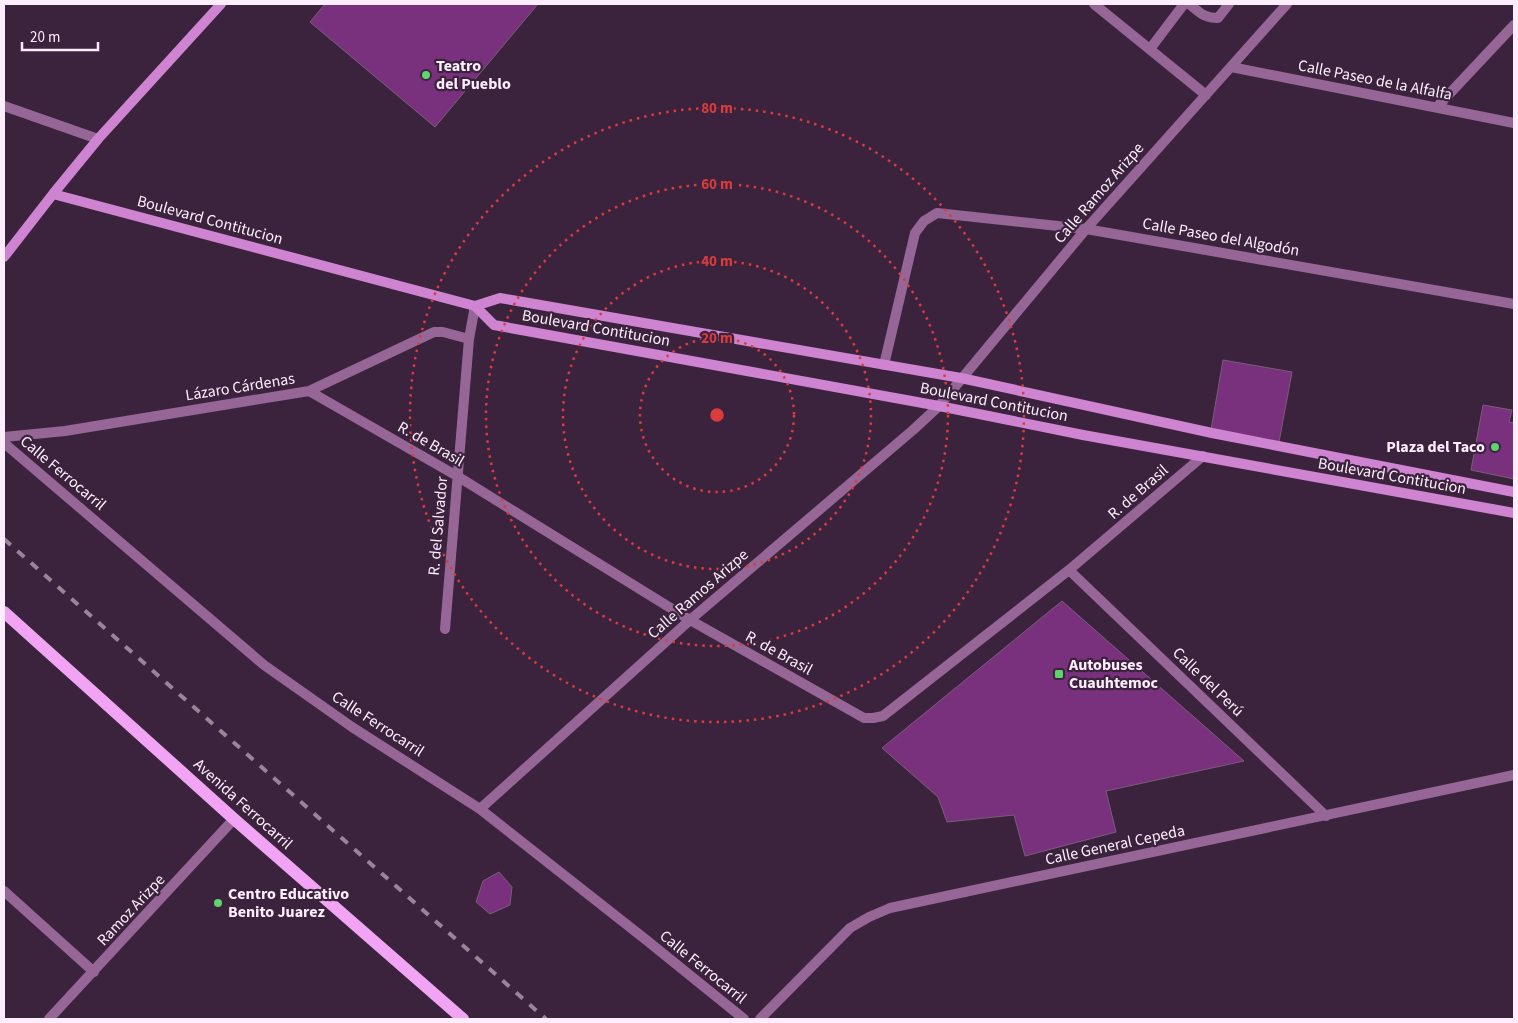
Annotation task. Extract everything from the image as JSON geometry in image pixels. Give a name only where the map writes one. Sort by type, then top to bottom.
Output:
[{"type":"main road","name":"Avenida Ferrocarril","points":[[4,612],[234,819],[463,1019]]},
{"type":"street","points":[[4,257],[98,139],[221,4]]},
{"type":"street","points":[[1094,4],[1206,95]]},
{"type":"street","points":[[1150,49],[1184,4]]},
{"type":"street","points":[[1189,4],[1207,18],[1218,18],[1229,4]]},
{"type":"street","name":"Calle Ramoz Arizpe","points":[[939,406],[1086,229],[1287,4]]},
{"type":"street","points":[[1437,107],[1514,25]]},
{"type":"street","name":"Calle Paseo de la Alfalfa","points":[[1230,67],[1514,123]]},
{"type":"street","points":[[4,106],[98,139]]},
{"type":"street","name":"Boulevard Contitucion","points":[[53,194],[475,306],[494,325],[1514,513]]},
{"type":"street","name":"Calle Paseo del Algodón","points":[[884,364],[915,232],[924,221],[937,213],[1086,229],[1514,304]]},
{"type":"street","name":"Boulevard Contitucion","points":[[475,306],[500,298],[884,364],[961,378],[1212,433],[1514,492]]},
{"type":"street","name":"R. del Salvador","points":[[445,629],[469,338],[475,306]]},
{"type":"street","name":"Lázaro Cárdenas","points":[[4,437],[65,431],[309,391],[434,332],[443,332],[469,338]]},
{"type":"street","name":"R. de Brasil","points":[[309,391],[457,476],[690,620],[864,718],[883,716],[1069,570],[1203,456]]},
{"type":"street","name":"Calle Ramos Arizpe","points":[[480,809],[690,620],[939,406]]},
{"type":"street","name":"Calle Ferrocarril","points":[[4,443],[264,665],[352,727],[480,809],[646,938],[744,1019]]},
{"type":"street","name":"Calle del Perú","points":[[1069,570],[1326,816]]},
{"type":"street","name":"Calle General Cepeda","points":[[760,1019],[850,928],[890,908],[1514,775]]},
{"type":"street","name":"Ramoz Arizpe","points":[[49,1019],[234,819]]},
{"type":"street","points":[[4,891],[94,972]]},
{"type":"building","name":"Teatro del Pueblo","points":[[325,4],[538,4],[435,127],[310,22]]},
{"type":"building","points":[[1223,360],[1292,372],[1279,442],[1211,430]]},
{"type":"building","name":"Plaza del Taco","points":[[1483,405],[1512,410],[1509,422],[1514,423],[1514,479],[1471,470]]},
{"type":"building","name":"Autobuses Cuauhtemoc","points":[[1062,601],[1244,761],[1106,791],[1116,832],[1025,856],[1014,815],[947,822],[938,797],[882,748]]},
{"type":"building","points":[[499,872],[512,887],[510,905],[490,914],[476,902],[483,881]]},
{"type":"railway","points":[[4,539],[546,1019]]},
{"type":"place","name":"Teatro del Pueblo","points":[[426,75]]},
{"type":"place","name":"Plaza del Taco","points":[[1495,447]]},
{"type":"place","name":"Autobuses Cuauhtemoc","points":[[1059,674]]},
{"type":"place","name":"Centro Educativo Benito Juarez","points":[[218,903]]}]
